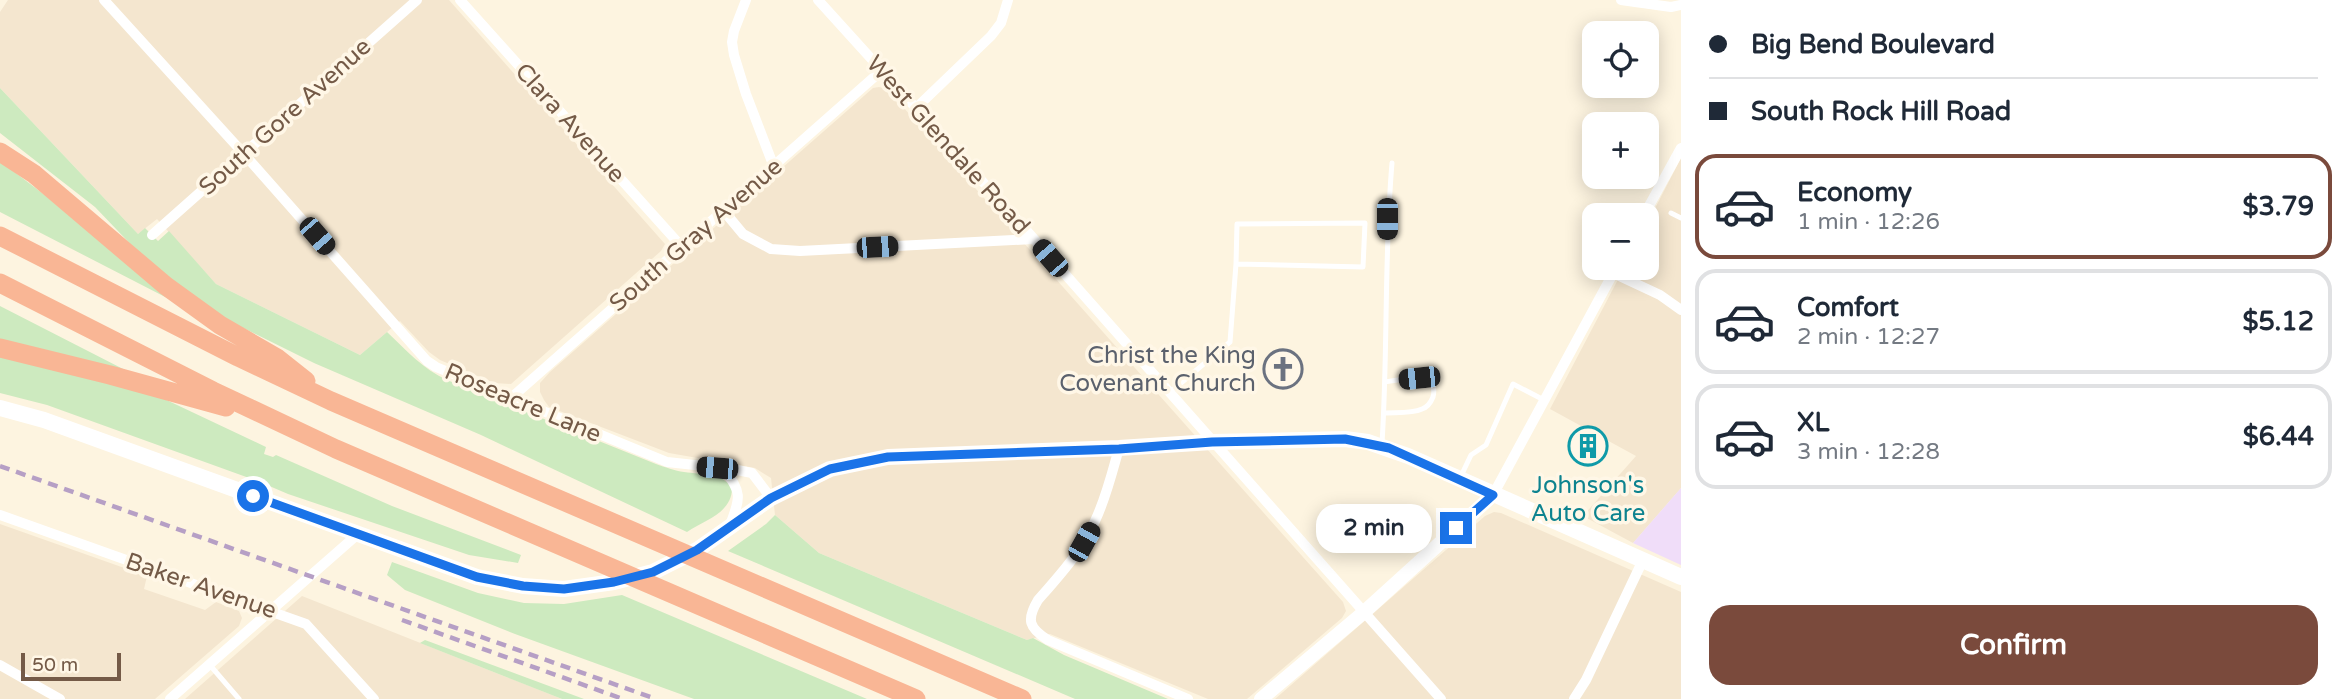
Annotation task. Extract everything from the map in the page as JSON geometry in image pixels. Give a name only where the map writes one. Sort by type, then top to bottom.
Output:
[{"type":"highway","points":[[0,152],[34,174],[166,286],[220,325],[277,358],[331,401]]},
{"type":"highway","points":[[0,236],[238,357],[331,401],[1023,699]]},
{"type":"highway","points":[[0,283],[271,419],[916,699]]},
{"type":"highway","points":[[0,348],[110,374],[271,419]]},
{"type":"main road","points":[[0,408],[44,420],[477,577],[523,586],[564,589],[614,582],[653,572],[697,550],[771,498],[830,469],[888,457],[1119,449],[1212,442],[1345,439],[1381,446],[1681,577]]},
{"type":"street","name":"Roseacre Lane","points":[[104,0],[426,361],[436,368],[658,459],[688,466],[752,473],[771,498]]},
{"type":"street","name":"South Gore Avenue","points":[[152,235],[417,0]]},
{"type":"street","name":"Clara Avenue","points":[[460,0],[681,246]]},
{"type":"street","points":[[746,0],[734,31],[734,55],[774,167]]},
{"type":"street","name":"West Glendale Road","points":[[818,0],[1441,699]]},
{"type":"street","points":[[916,108],[991,36],[1001,23],[1008,0]]},
{"type":"street","points":[[1621,0],[1671,7],[1681,5]]},
{"type":"street","name":"South Gray Avenue","points":[[511,398],[881,71]]},
{"type":"street","points":[[1651,203],[1681,148]]},
{"type":"street","points":[[723,210],[743,234],[771,249],[800,251],[1033,239]]},
{"type":"street","points":[[1261,699],[1363,613],[1493,495],[1609,280]]},
{"type":"street","points":[[1632,280],[1681,310]]},
{"type":"street","points":[[1119,449],[1104,501],[1094,523],[1078,550],[1032,610],[1031,625],[1034,631],[1048,640],[1188,699]]},
{"type":"street","points":[[723,468],[735,483],[739,494],[734,525]]},
{"type":"street","name":"Baker Avenue","points":[[0,515],[306,624],[374,699]]},
{"type":"street","points":[[170,699],[358,534]]},
{"type":"street","points":[[1574,699],[1586,681],[1643,560]]},
{"type":"street","points":[[0,666],[60,699]]},
{"type":"lane","points":[[1381,446],[1385,382],[1387,219],[1392,163]]},
{"type":"lane","points":[[1671,213],[1681,218]]},
{"type":"lane","points":[[1169,393],[1230,342],[1237,224],[1365,223],[1363,267],[1236,264]]},
{"type":"lane","points":[[1384,413],[1422,409],[1432,401],[1434,390],[1431,384],[1419,378],[1385,382]]},
{"type":"lane","points":[[1460,479],[1471,455],[1486,445],[1513,384],[1544,400]]},
{"type":"lane","points":[[209,664],[239,699]]},
{"type":"shaded area","points":[[8,0],[449,0],[665,244],[661,251],[511,384],[494,383],[440,360],[400,321],[360,355],[216,284],[157,219],[138,234],[0,88],[0,12]]},
{"type":"shaded area","points":[[873,88],[887,89],[1343,602],[1346,611],[1342,618],[1247,699],[1208,699],[1050,634],[1027,640],[819,553],[775,515],[771,478],[755,468],[669,453],[549,407],[544,400],[540,383],[550,372]]},
{"type":"shaded area","points":[[1681,158],[1681,488],[1633,543],[1583,516],[1636,456],[1550,409],[1618,280],[1659,280],[1658,203]]},
{"type":"shaded area","points":[[1681,488],[1681,565],[1633,543]]},
{"type":"shaded area","points":[[1494,512],[1681,592],[1681,699],[1275,699],[1485,516]]},
{"type":"shaded area","points":[[0,524],[147,576],[144,589],[205,610],[216,602],[239,611],[242,618],[239,626],[155,699],[0,699]]},
{"type":"shaded area","points":[[302,596],[562,699],[185,699]]},
{"type":"green space","points":[[0,88],[138,234],[145,228],[158,241],[169,231],[216,284],[360,355],[387,332],[422,365],[447,380],[656,464],[677,471],[722,479],[732,488],[728,504],[716,515],[687,532],[481,435],[314,363],[223,318],[199,303],[139,253],[95,207],[0,133]]},
{"type":"green space","points":[[0,161],[46,196],[171,300],[0,212]]},
{"type":"green space","points":[[0,306],[127,371],[0,342]]},
{"type":"green space","points":[[0,354],[158,396],[266,447],[264,454],[273,457],[276,455],[392,506],[521,555],[518,563],[469,555],[288,494],[47,405],[0,393]]},
{"type":"green space","points":[[775,515],[819,553],[1027,640],[1033,638],[1064,655],[1168,699],[1075,699],[728,551]]},
{"type":"green space","points":[[392,562],[478,593],[524,603],[564,604],[622,595],[867,699],[694,699],[515,634],[405,590],[387,575]]},
{"type":"green space","points":[[425,640],[584,699],[562,699],[420,643]]},
{"type":"railway","points":[[0,466],[656,699]]},
{"type":"railway","points":[[402,620],[623,699]]},
{"type":"place","name":"Christ the King Covenant Church","points":[[1283,369]]},
{"type":"place","name":"Johnson's Auto Care","points":[[1588,446]]},
{"type":"route","points":[[253,496],[477,577],[500,583],[564,589],[614,582],[653,572],[697,550],[771,498],[830,469],[888,457],[1119,449],[1212,442],[1345,439],[1389,448],[1493,495],[1456,528]]}]
